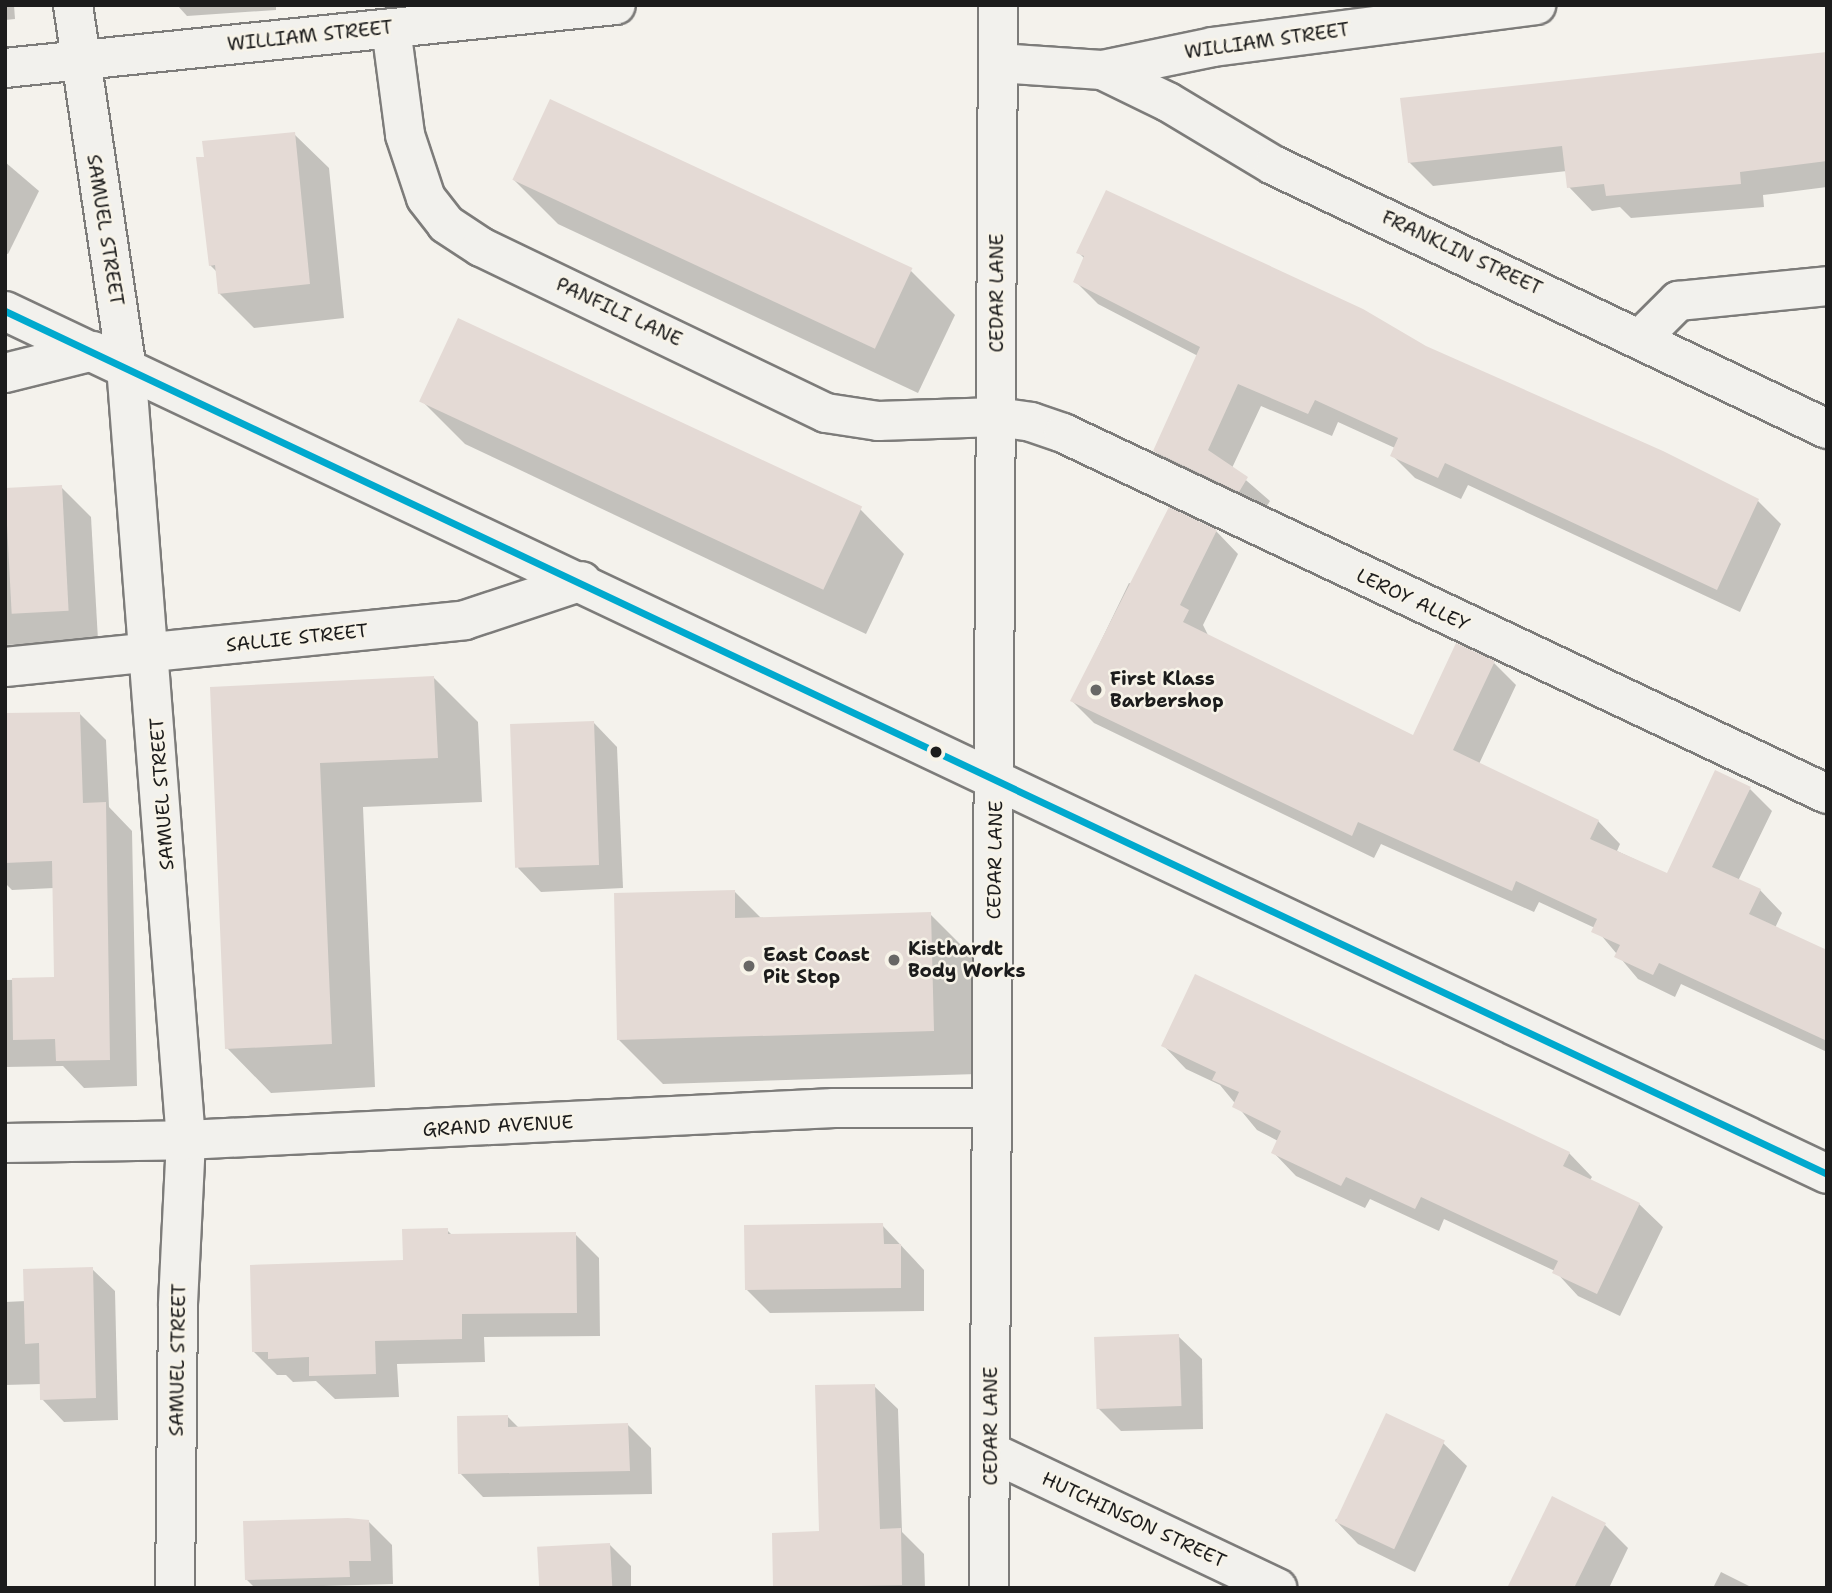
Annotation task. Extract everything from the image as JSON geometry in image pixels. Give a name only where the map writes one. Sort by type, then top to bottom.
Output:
[{"type":"street","name":"SAMUEL STREET","points":[[73,5],[109,358],[152,654],[187,1140],[178,1306],[175,1588]]},
{"type":"street","name":"WILLIAM STREET","points":[[5,68],[616,5]]},
{"type":"street","name":"CEDAR LANE","points":[[989,1588],[990,1108],[996,784],[998,5]]},
{"type":"street","name":"WILLIAM STREET","points":[[998,63],[1102,70],[1213,47],[1536,5]]},
{"type":"street","name":"PANFILI LANE","points":[[391,28],[405,135],[426,198],[446,224],[481,247],[826,413],[878,421],[996,418]]},
{"type":"street","name":"FRANKLIN STREET","points":[[1102,70],[1168,102],[1273,165],[1827,429]]},
{"type":"street","points":[[1640,339],[1678,301],[1827,286]]},
{"type":"street","points":[[5,311],[582,582],[996,784],[1158,855],[1827,1174]]},
{"type":"street","points":[[5,373],[109,358]]},
{"type":"street","name":"LEROY ALLEY","points":[[996,418],[1031,422],[1063,433],[1827,794]]},
{"type":"street","name":"SALLIE STREET","points":[[5,667],[466,620],[582,582]]},
{"type":"street","name":"GRAND AVENUE","points":[[5,1143],[187,1140],[834,1108],[990,1108]]},
{"type":"street","name":"HUTCHINSON STREET","points":[[991,1452],[1277,1588]]},
{"type":"building","points":[[1827,52],[1827,161],[1740,172],[1741,184],[1606,196],[1604,184],[1567,188],[1562,146],[1408,163],[1400,98]]},
{"type":"building","points":[[550,99],[913,268],[875,349],[512,180]]},
{"type":"building","points":[[295,132],[310,284],[218,294],[215,265],[209,266],[196,157],[204,157],[202,141]]},
{"type":"building","points":[[1106,190],[1363,309],[1426,346],[1663,451],[1759,499],[1717,590],[1445,463],[1438,478],[1390,456],[1398,438],[1315,400],[1308,414],[1238,384],[1208,450],[1248,477],[1239,492],[1153,451],[1200,347],[1073,282],[1084,256],[1076,253]]},
{"type":"building","points":[[458,318],[862,506],[823,590],[419,401]]},
{"type":"building","points":[[62,485],[69,611],[12,614],[5,488]]},
{"type":"building","points":[[1169,507],[1217,530],[1180,605],[1189,610],[1183,622],[1413,735],[1456,643],[1495,661],[1453,750],[1599,820],[1590,839],[1667,873],[1715,770],[1751,787],[1712,867],[1761,889],[1749,914],[1827,950],[1827,1041],[1659,963],[1653,975],[1614,957],[1620,945],[1591,932],[1597,919],[1516,881],[1512,891],[1358,822],[1352,836],[1070,701]]},
{"type":"building","points":[[434,676],[438,758],[320,763],[332,1044],[225,1049],[210,687]]},
{"type":"building","points":[[80,712],[83,803],[106,802],[110,1060],[56,1061],[55,1039],[13,1040],[12,978],[54,977],[52,861],[5,863],[5,713]]},
{"type":"building","points":[[594,721],[599,865],[515,868],[510,724]]},
{"type":"building","points":[[735,890],[735,918],[931,912],[934,1031],[617,1040],[614,893]]},
{"type":"building","points":[[1195,974],[1570,1152],[1563,1166],[1640,1203],[1597,1294],[1552,1273],[1558,1261],[1421,1197],[1415,1209],[1346,1177],[1341,1186],[1271,1153],[1281,1131],[1232,1107],[1239,1092],[1212,1080],[1216,1072],[1161,1046]]},
{"type":"building","points":[[883,1223],[884,1244],[901,1244],[901,1288],[745,1290],[744,1225]]},
{"type":"building","points":[[448,1228],[448,1234],[576,1232],[577,1313],[462,1314],[462,1339],[375,1341],[376,1374],[309,1376],[309,1357],[268,1359],[268,1352],[252,1352],[250,1265],[403,1260],[402,1229]]},
{"type":"building","points":[[93,1267],[96,1398],[40,1400],[39,1343],[25,1344],[23,1269]]},
{"type":"building","points":[[1179,1334],[1182,1406],[1097,1409],[1094,1337]]},
{"type":"building","points":[[875,1384],[880,1529],[901,1528],[902,1585],[773,1588],[772,1533],[819,1531],[815,1385]]},
{"type":"building","points":[[1386,1413],[1445,1440],[1394,1549],[1335,1522]]},
{"type":"building","points":[[508,1415],[508,1427],[628,1423],[630,1471],[458,1474],[457,1416]]},
{"type":"building","points":[[1552,1496],[1606,1523],[1574,1588],[1507,1588]]},
{"type":"building","points":[[348,1518],[369,1520],[371,1561],[349,1561],[350,1577],[245,1580],[243,1521]]},
{"type":"building","points":[[610,1543],[612,1588],[539,1588],[537,1547]]},
{"type":"transit line","points":[[5,311],[1827,1174]]},
{"type":"place","name":"First Klass Barbershop","points":[[1096,690]]},
{"type":"place","name":"Kisthardt Body Works","points":[[894,960]]},
{"type":"place","name":"East Coast Pit Stop","points":[[749,966]]}]
